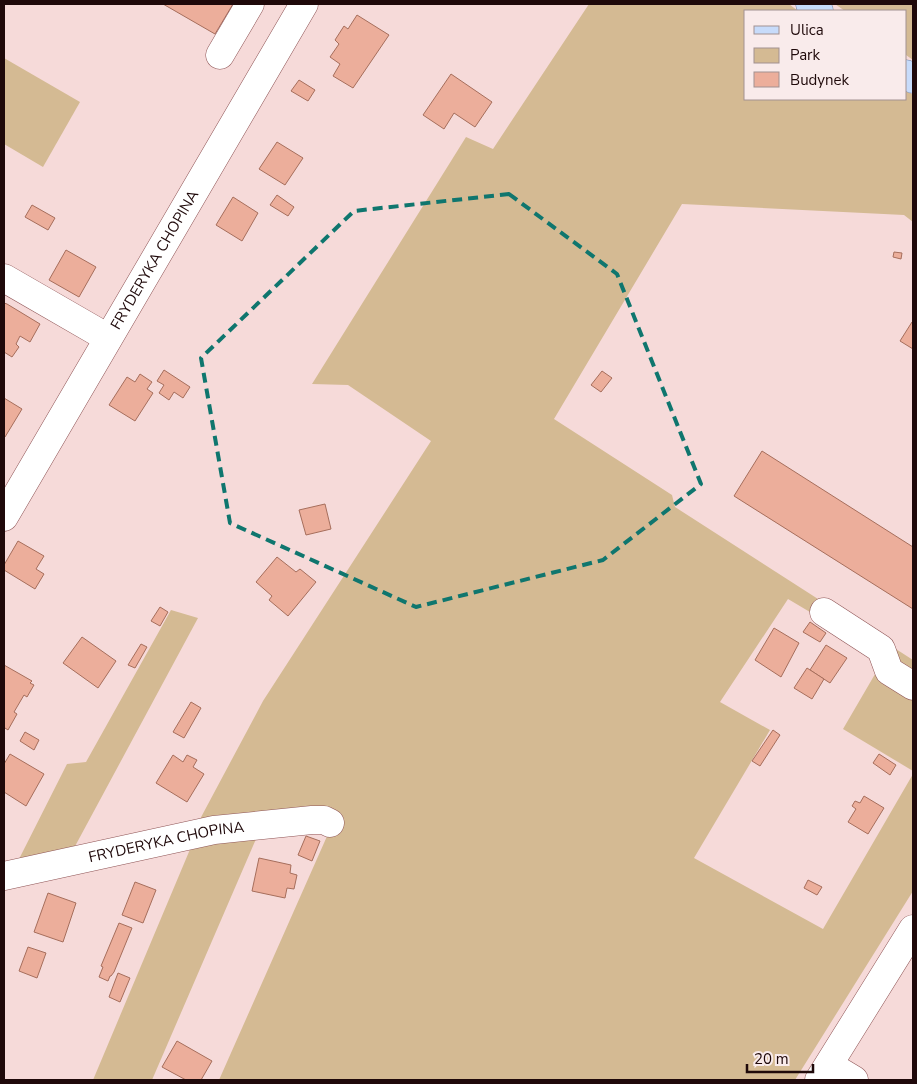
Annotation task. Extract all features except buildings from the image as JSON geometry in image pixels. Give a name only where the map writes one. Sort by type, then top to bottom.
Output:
[{"type":"street","points":[[220,55],[250,4]]},
{"type":"street","name":"FRYDERYKA CHOPINA","points":[[4,516],[108,338],[294,7]]},
{"type":"street","points":[[4,278],[108,338]]},
{"type":"street","points":[[824,612],[881,648],[889,671],[913,686]]},
{"type":"street","name":"FRYDERYKA CHOPINA","points":[[4,876],[214,830],[312,820],[324,820],[330,823]]},
{"type":"street","points":[[854,1080],[824,1072],[913,929]]},
{"type":"highlighted area","points":[[509,194],[617,274],[701,484],[603,560],[416,607],[230,523],[201,358],[354,211]]},
{"type":"green space","points":[[589,4],[789,4],[797,10],[744,10],[744,100],[907,100],[907,91],[913,95],[913,222],[904,215],[682,204],[554,419],[672,495],[675,507],[913,660],[913,771],[843,729],[878,669],[874,650],[788,599],[720,702],[770,730],[694,858],[823,929],[913,774],[913,891],[795,1080],[219,1080],[328,834],[308,832],[256,839],[152,1080],[93,1080],[191,847],[199,821],[263,701],[431,441],[348,385],[312,384],[466,137],[493,149]]},
{"type":"green space","points":[[835,4],[913,4],[913,60],[907,56],[907,10],[844,10]]},
{"type":"green space","points":[[4,58],[80,102],[43,167],[4,144]]},
{"type":"green space","points":[[171,610],[198,618],[73,850],[15,867],[67,764],[86,762]]}]
